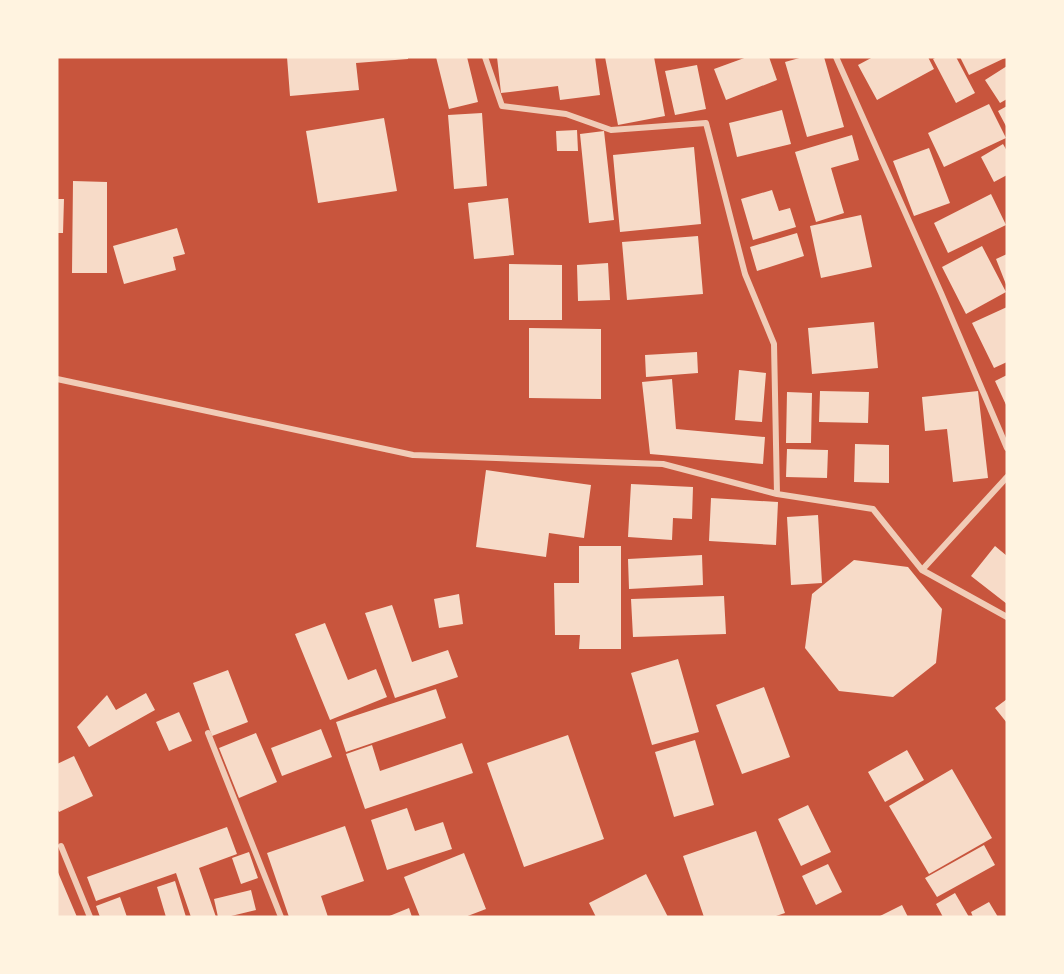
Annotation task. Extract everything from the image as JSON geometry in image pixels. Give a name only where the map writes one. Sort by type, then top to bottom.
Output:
[{"type":"street","points":[[485,57],[502,106],[566,114],[612,130],[706,123],[745,274],[774,344],[777,495]]},
{"type":"street","points":[[836,57],[1007,447]]},
{"type":"street","points":[[57,379],[413,455],[663,465],[777,495],[873,509],[922,570],[1007,617]]},
{"type":"street","points":[[922,570],[1007,477]]},
{"type":"street","points":[[208,733],[281,917]]},
{"type":"street","points":[[61,846],[90,917]]},
{"type":"building","points":[[287,57],[408,57],[408,59],[356,63],[359,90],[290,96]]},
{"type":"building","points":[[436,57],[467,57],[478,102],[449,109]]},
{"type":"building","points":[[497,57],[595,57],[600,95],[560,100],[558,86],[501,93]]},
{"type":"building","points":[[605,57],[654,57],[665,116],[618,125]]},
{"type":"building","points":[[747,57],[769,57],[777,80],[726,100],[714,69]]},
{"type":"building","points":[[803,57],[824,57],[844,127],[807,137],[785,62]]},
{"type":"building","points":[[873,57],[928,57],[934,69],[877,100],[858,65]]},
{"type":"building","points":[[956,57],[975,93],[956,103],[933,59]]},
{"type":"building","points":[[960,57],[1007,57],[969,75]]},
{"type":"building","points":[[697,65],[706,109],[675,115],[665,71]]},
{"type":"building","points":[[1007,66],[1007,99],[1000,103],[985,80]]},
{"type":"building","points":[[989,104],[1006,138],[944,167],[928,133]]},
{"type":"building","points":[[1007,106],[1007,128],[998,111]]},
{"type":"building","points":[[782,110],[791,144],[737,157],[729,123]]},
{"type":"building","points":[[482,113],[487,186],[454,189],[448,115]]},
{"type":"building","points":[[384,118],[397,191],[318,203],[306,131]]},
{"type":"building","points":[[577,130],[578,151],[557,151],[556,131]]},
{"type":"building","points":[[604,131],[614,220],[589,223],[580,134]]},
{"type":"building","points":[[852,135],[859,160],[831,168],[844,213],[816,222],[795,152]]},
{"type":"building","points":[[1003,144],[1007,151],[1007,175],[994,182],[981,157]]},
{"type":"building","points":[[694,147],[701,224],[620,232],[613,155]]},
{"type":"building","points":[[929,148],[950,203],[914,216],[893,161]]},
{"type":"building","points":[[73,181],[107,182],[107,273],[72,273]]},
{"type":"building","points":[[772,190],[779,211],[790,208],[796,227],[753,240],[741,199]]},
{"type":"building","points":[[991,194],[1006,225],[948,253],[934,223]]},
{"type":"building","points":[[508,198],[514,255],[474,259],[468,203]]},
{"type":"building","points":[[57,199],[64,199],[63,233],[57,233]]},
{"type":"building","points":[[861,215],[872,267],[821,278],[810,226]]},
{"type":"building","points":[[177,228],[185,254],[173,257],[176,270],[124,284],[113,246]]},
{"type":"building","points":[[797,233],[804,256],[757,271],[750,247]]},
{"type":"building","points":[[698,236],[703,294],[627,300],[622,242]]},
{"type":"building","points":[[982,246],[1006,292],[966,314],[942,267]]},
{"type":"building","points":[[1007,254],[1007,287],[996,259]]},
{"type":"building","points":[[608,263],[610,300],[578,301],[577,265]]},
{"type":"building","points":[[509,264],[562,265],[562,320],[509,320]]},
{"type":"building","points":[[1007,307],[1007,362],[994,368],[972,323]]},
{"type":"building","points":[[874,322],[878,368],[812,374],[808,328]]},
{"type":"building","points":[[529,328],[601,329],[601,399],[529,398]]},
{"type":"building","points":[[697,352],[698,373],[646,377],[645,355]]},
{"type":"building","points":[[739,370],[766,373],[762,422],[735,420]]},
{"type":"building","points":[[1007,375],[1007,407],[995,381]]},
{"type":"building","points":[[672,379],[676,429],[765,437],[763,464],[650,454],[642,382]]},
{"type":"building","points":[[820,391],[869,392],[868,423],[819,422]]},
{"type":"building","points":[[978,391],[988,478],[953,482],[947,429],[925,431],[922,397]]},
{"type":"building","points":[[787,392],[812,393],[811,443],[786,443]]},
{"type":"building","points":[[855,444],[889,445],[889,483],[854,482]]},
{"type":"building","points":[[787,449],[828,450],[827,478],[786,477]]},
{"type":"building","points":[[486,470],[591,485],[584,538],[549,533],[546,557],[476,547]]},
{"type":"building","points":[[631,484],[693,487],[692,519],[673,518],[672,540],[628,537]]},
{"type":"building","points":[[711,498],[778,502],[776,545],[709,541]]},
{"type":"building","points":[[818,515],[822,583],[791,585],[787,517]]},
{"type":"building","points":[[579,546],[621,546],[621,649],[579,649],[580,635],[555,635],[554,583],[579,583]]},
{"type":"building","points":[[995,546],[1007,556],[1007,604],[971,576]]},
{"type":"building","points":[[702,555],[703,585],[629,589],[628,559]]},
{"type":"building","points":[[854,560],[908,567],[942,609],[936,663],[893,697],[839,691],[805,648],[812,594]]},
{"type":"building","points":[[459,594],[463,624],[439,628],[434,599]]},
{"type":"building","points":[[724,596],[726,634],[633,637],[631,599]]},
{"type":"building","points":[[392,605],[412,662],[448,650],[458,677],[395,698],[365,613]]},
{"type":"building","points":[[325,623],[348,680],[376,669],[387,697],[330,720],[295,634]]},
{"type":"building","points":[[678,659],[699,732],[652,745],[631,673]]},
{"type":"building","points":[[228,670],[248,722],[212,736],[193,683]]},
{"type":"building","points":[[764,687],[790,757],[742,774],[716,705]]},
{"type":"building","points":[[436,689],[446,718],[346,752],[336,722]]},
{"type":"building","points":[[146,693],[155,710],[89,747],[77,727],[107,695],[116,710]]},
{"type":"building","points":[[1007,699],[1007,723],[995,708]]},
{"type":"building","points":[[179,712],[192,741],[169,751],[156,722]]},
{"type":"building","points":[[321,729],[332,757],[282,776],[271,748]]},
{"type":"building","points":[[256,733],[277,782],[239,798],[219,748]]},
{"type":"building","points":[[568,735],[604,839],[524,867],[487,763]]},
{"type":"building","points":[[695,740],[714,805],[674,817],[655,752]]},
{"type":"building","points":[[462,743],[473,773],[365,809],[346,754],[372,745],[380,771]]},
{"type":"building","points":[[907,750],[924,780],[885,802],[868,772]]},
{"type":"building","points":[[74,756],[93,796],[59,812],[57,808],[57,764]]},
{"type":"building","points":[[952,769],[992,838],[929,874],[889,806]]},
{"type":"building","points":[[808,805],[831,852],[801,866],[778,819]]},
{"type":"building","points":[[407,808],[415,831],[443,822],[452,849],[387,870],[371,820]]},
{"type":"building","points":[[345,826],[364,881],[321,896],[328,917],[289,917],[267,853]]},
{"type":"building","points":[[227,827],[237,854],[199,868],[216,917],[191,917],[176,873],[96,901],[87,877]]},
{"type":"building","points":[[756,831],[785,913],[773,917],[704,917],[683,856]]},
{"type":"building","points":[[984,845],[995,865],[937,897],[925,878]]},
{"type":"building","points":[[249,852],[258,878],[241,884],[232,858]]},
{"type":"building","points":[[464,853],[486,909],[465,917],[420,917],[404,877]]},
{"type":"building","points":[[828,864],[842,892],[816,905],[802,876]]},
{"type":"building","points":[[57,870],[77,917],[57,917]]},
{"type":"building","points":[[646,874],[668,917],[596,917],[589,903]]},
{"type":"building","points":[[175,881],[186,917],[166,917],[157,887]]},
{"type":"building","points":[[251,890],[256,910],[218,917],[214,899]]},
{"type":"building","points":[[955,893],[969,917],[943,917],[936,904]]},
{"type":"building","points":[[120,897],[127,917],[100,917],[96,906]]},
{"type":"building","points":[[989,902],[998,917],[973,917],[971,912]]},
{"type":"building","points":[[902,905],[908,917],[878,917]]},
{"type":"building","points":[[409,908],[412,917],[387,917]]}]
